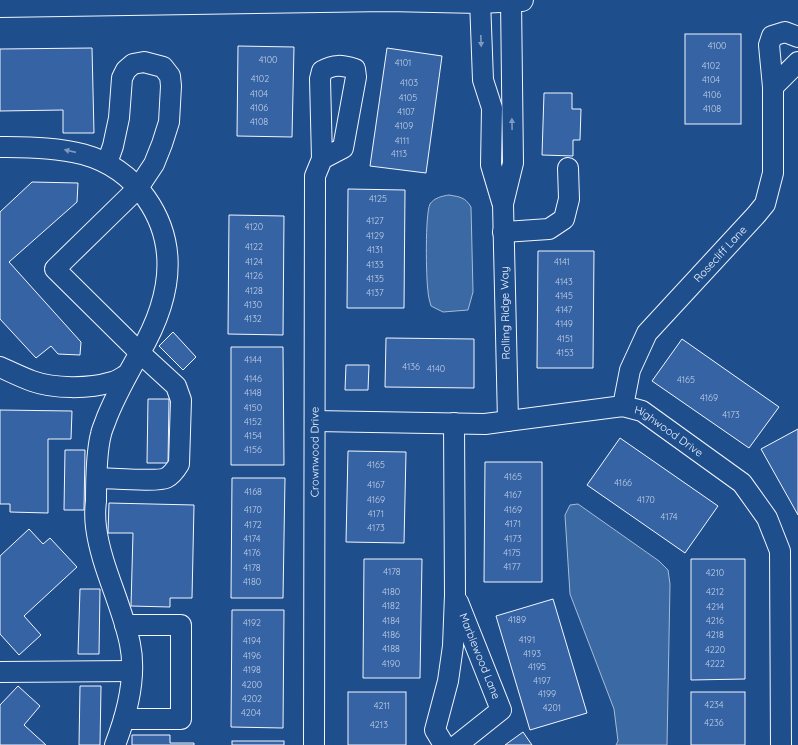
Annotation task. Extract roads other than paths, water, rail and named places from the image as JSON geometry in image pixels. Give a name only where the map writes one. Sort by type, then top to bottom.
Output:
[{"type":"main road","points":[[0,6],[387,0],[522,0]]},
{"type":"street","name":"Rolling Ridge Way","points":[[508,421],[503,204],[513,163],[511,0]]},
{"type":"street","name":"Rolling Ridge Way","points":[[480,1],[482,80],[479,102],[480,136],[503,204]]},
{"type":"street","name":"Rosecliff Lane","points":[[624,406],[630,370],[647,333],[756,216],[765,204],[773,173],[773,87],[769,45],[772,36],[785,32],[798,37]]},
{"type":"street","points":[[97,478],[166,478],[174,472],[179,464],[181,400],[176,386],[140,353],[55,269],[138,188],[154,164],[169,122],[172,86],[170,76],[163,67],[144,62],[133,64],[126,70],[122,78],[119,118],[113,146],[107,163]]},
{"type":"street","points":[[773,87],[798,62]]},
{"type":"street","points":[[0,147],[62,149],[96,158],[107,163],[126,176],[138,188],[152,206],[159,220],[167,247],[169,265],[164,292],[156,319],[140,353],[126,375],[114,399],[101,434],[97,478],[96,526],[110,580],[130,645],[132,671],[128,706],[115,745]]},
{"type":"street","name":"Crownwood Drive","points":[[314,745],[315,176],[322,160]]},
{"type":"street","points":[[503,232],[549,229],[564,219],[569,199],[568,168]]},
{"type":"street","points":[[0,367],[33,382],[77,387],[114,382],[126,375]]},
{"type":"street","name":"Highwood Drive","points":[[315,421],[485,424],[624,406],[642,411],[742,483],[767,518],[780,550],[781,745]]},
{"type":"street","name":"Marblewood Lane","points":[[444,745],[435,730],[448,681],[454,646],[454,423]]},
{"type":"street","name":"Marblewood Lane","points":[[455,595],[501,710],[457,745]]},
{"type":"street","points":[[124,719],[181,720],[181,625],[125,625]]},
{"type":"street","points":[[0,672],[132,671]]},
{"type":"water","points":[[449,195],[462,198],[467,201],[471,207],[473,292],[468,310],[443,312],[431,306],[429,297],[427,284],[426,246],[427,220],[430,204],[436,199]]},
{"type":"water","points":[[578,504],[659,561],[668,570],[670,584],[667,745],[616,745],[618,741],[614,709],[570,594],[565,515],[570,505]]}]
